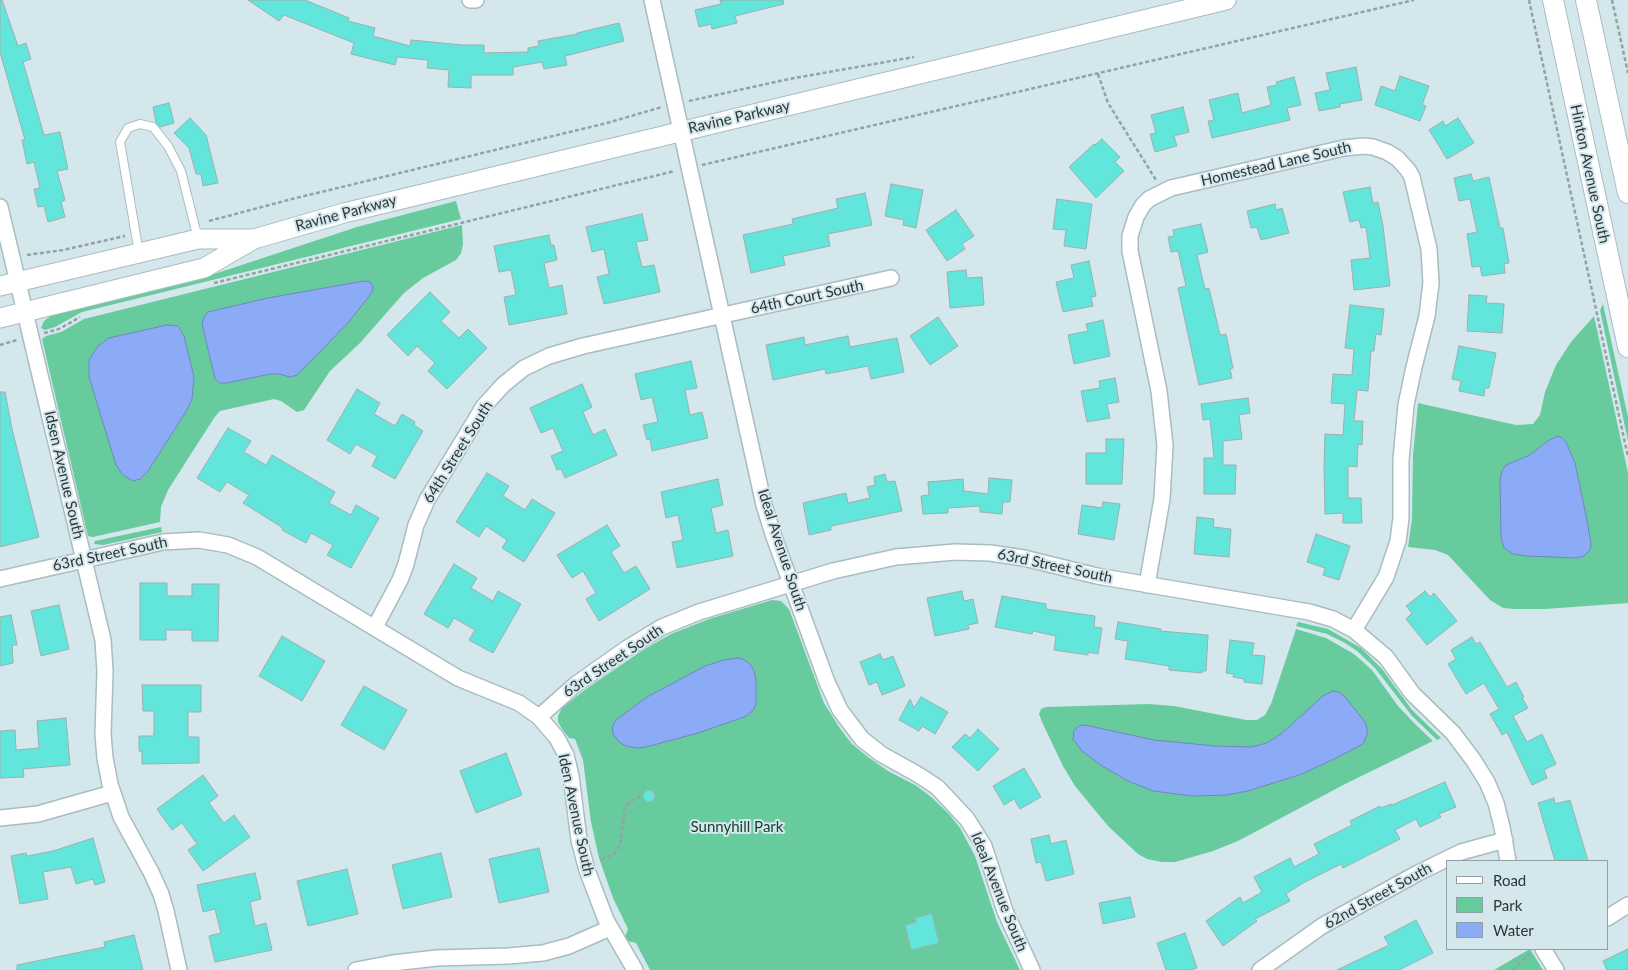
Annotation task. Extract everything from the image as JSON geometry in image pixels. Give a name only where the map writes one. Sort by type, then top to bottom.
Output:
[{"type":"main road","name":"Hinton Avenue South","points":[[1553,0],[1628,347]]},
{"type":"main road","points":[[1586,0],[1628,193]]},
{"type":"street","points":[[470,0],[476,0]]},
{"type":"street","name":"Ideal Avenue South","points":[[652,0],[764,505],[830,688],[843,715],[858,735],[871,747],[930,782],[946,796],[967,820],[984,846],[1004,911],[1032,970]]},
{"type":"street","name":"Ravine Parkway","points":[[0,318],[204,268],[254,239],[360,208],[1226,0]]},
{"type":"street","name":"Homestead Lane South","points":[[1147,585],[1164,484],[1164,430],[1159,391],[1133,265],[1130,241],[1132,224],[1141,208],[1149,199],[1163,191],[1357,146],[1378,148],[1403,163],[1412,178],[1429,249],[1431,273],[1430,298],[1410,380],[1406,405],[1401,460],[1401,518],[1398,541],[1383,582],[1354,630]]},
{"type":"street","name":"Idsen Avenue South","points":[[0,207],[9,284],[25,312],[104,651],[106,671],[103,742],[112,793],[124,824],[161,894],[179,970]]},
{"type":"street","name":"Ravine Parkway","points":[[9,284],[137,244],[196,231],[254,239]]},
{"type":"street","name":"64th Court South","points":[[723,315],[891,278]]},
{"type":"street","name":"64th Street South","points":[[375,627],[400,580],[416,525],[427,500],[478,415],[507,381],[529,366],[557,353],[723,315]]},
{"type":"street","name":"63rd Street South","points":[[0,579],[169,541],[199,540],[216,542],[257,556],[458,678],[519,703],[539,717],[592,672],[662,627],[699,612],[833,571],[896,557],[955,552],[1012,555],[1083,573],[1309,612],[1333,619],[1354,630],[1386,657],[1412,693],[1453,734],[1469,754],[1483,775],[1493,796],[1505,840],[1508,860]]},
{"type":"street","name":"Iden Avenue South","points":[[539,717],[560,742],[567,759],[582,853],[591,883],[610,928],[635,970]]},
{"type":"street","points":[[0,818],[38,814],[112,793]]},
{"type":"street","name":"62nd Street South","points":[[1260,970],[1322,926],[1418,873],[1468,849],[1505,840]]},
{"type":"street","points":[[1608,917],[1628,905]]},
{"type":"street","points":[[356,970],[437,958],[518,956],[543,953],[577,943],[610,928]]},
{"type":"street","points":[[1549,951],[1556,970]]},
{"type":"lane","points":[[137,244],[120,142],[128,128],[140,124],[153,127],[168,146],[181,171],[196,231]]},
{"type":"path","points":[[704,165],[1414,0]]},
{"type":"path","points":[[1529,0],[1628,457]]},
{"type":"path","points":[[1612,0],[1628,73]]},
{"type":"path","points":[[196,231],[292,199],[607,123],[676,104],[789,79],[916,56]]},
{"type":"path","points":[[1098,74],[1103,93],[1163,191]]},
{"type":"path","points":[[213,283],[674,172]]},
{"type":"path","points":[[31,254],[137,244]]},
{"type":"path","points":[[43,333],[59,329],[83,316]]},
{"type":"path","points":[[0,345],[14,341]]},
{"type":"path","points":[[601,859],[612,855],[618,849],[625,807],[631,801],[641,796]]},
{"type":"path","points":[[1513,970],[1527,956]]},
{"type":"green space","points":[[456,201],[461,219],[82,312],[55,327],[45,330],[41,328],[44,321],[52,315],[193,281],[357,227]]},
{"type":"green space","points":[[462,225],[463,244],[461,253],[456,260],[423,278],[404,293],[360,343],[330,371],[304,410],[297,412],[281,401],[274,399],[220,411],[168,490],[161,507],[160,522],[93,537],[88,536],[42,339],[61,332],[84,319]]},
{"type":"green space","points":[[1603,304],[1628,417],[1628,441],[1600,310]]},
{"type":"green space","points":[[1594,316],[1628,473],[1628,603],[1545,609],[1503,608],[1490,600],[1448,555],[1435,550],[1408,547],[1412,519],[1413,455],[1418,403],[1516,425],[1533,424],[1540,415],[1545,392],[1556,365],[1571,342]]},
{"type":"green space","points":[[161,527],[162,532],[103,545],[94,544],[95,541]]},
{"type":"green space","name":"Sunnyhill Park","points":[[772,600],[781,601],[789,609],[824,703],[852,744],[888,771],[915,785],[930,796],[949,814],[960,828],[975,856],[997,922],[1020,970],[650,970],[636,943],[628,941],[625,937],[628,929],[613,898],[599,858],[591,822],[583,760],[575,739],[569,738],[562,729],[558,722],[558,716],[562,708],[586,689],[643,650],[671,634],[709,619]]},
{"type":"green space","points":[[1298,622],[1328,629],[1361,648],[1382,669],[1412,710],[1441,738],[1437,740],[1412,716],[1375,668],[1357,651],[1327,634],[1296,626]]},
{"type":"green space","points":[[1296,629],[1326,638],[1354,654],[1372,670],[1398,706],[1433,741],[1345,784],[1238,841],[1213,851],[1175,862],[1147,859],[1138,854],[1108,826],[1075,786],[1042,722],[1039,714],[1041,709],[1046,707],[1148,704],[1174,706],[1246,720],[1257,720],[1265,715],[1271,704]]},
{"type":"green space","points":[[1531,950],[1543,970],[1494,970]]},
{"type":"water","points":[[364,281],[370,282],[373,286],[372,292],[347,324],[297,375],[290,377],[270,374],[227,383],[220,383],[215,379],[202,324],[208,312],[268,298]]},
{"type":"water","points":[[167,325],[178,326],[184,336],[194,377],[192,399],[148,471],[140,479],[133,481],[123,475],[116,465],[89,377],[89,360],[98,346],[109,338]]},
{"type":"water","points":[[1558,436],[1566,442],[1575,463],[1588,525],[1590,550],[1584,556],[1577,558],[1513,554],[1504,548],[1501,538],[1500,480],[1502,471],[1506,465],[1530,455],[1549,440]]},
{"type":"water","points":[[738,658],[750,664],[756,680],[756,704],[747,716],[698,733],[646,747],[626,746],[619,742],[613,734],[612,727],[616,720],[647,697],[705,666]]},
{"type":"water","points":[[1333,691],[1339,692],[1345,697],[1365,722],[1368,732],[1363,744],[1302,774],[1248,791],[1226,795],[1192,796],[1153,791],[1128,781],[1102,766],[1082,751],[1073,739],[1074,730],[1079,726],[1085,725],[1154,740],[1215,746],[1251,747],[1267,743],[1281,734],[1323,696]]},
{"type":"building","points":[[0,0],[2,0],[18,46],[26,43],[31,59],[23,62],[44,135],[60,132],[68,169],[57,171],[65,200],[61,202],[65,217],[48,222],[44,206],[38,207],[34,189],[40,188],[34,162],[27,164],[22,140],[25,140],[0,52]]},
{"type":"building","points":[[248,0],[305,0],[349,18],[348,21],[375,28],[373,36],[410,46],[411,40],[462,45],[484,45],[484,53],[528,52],[528,48],[539,46],[538,41],[577,34],[619,23],[624,41],[565,56],[567,65],[544,69],[542,62],[513,67],[513,75],[471,75],[471,88],[448,87],[449,70],[427,68],[428,60],[397,57],[395,65],[351,54],[354,43],[284,15],[279,21]]},
{"type":"building","points":[[720,0],[783,0],[784,4],[735,16],[737,23],[712,29],[711,24],[699,27],[695,10],[721,4]]},
{"type":"building","points":[[1356,67],[1362,100],[1340,104],[1340,107],[1319,111],[1315,93],[1330,90],[1326,73]]},
{"type":"building","points":[[1400,76],[1429,86],[1422,105],[1426,106],[1420,121],[1375,105],[1381,86],[1395,91]]},
{"type":"building","points":[[1294,77],[1301,105],[1287,108],[1290,120],[1212,138],[1208,121],[1214,120],[1209,100],[1238,93],[1242,113],[1271,105],[1267,87],[1277,85],[1276,82]]},
{"type":"building","points":[[169,103],[174,123],[160,127],[156,123],[153,107]]},
{"type":"building","points":[[1183,107],[1189,132],[1174,136],[1177,146],[1155,152],[1150,134],[1156,133],[1151,115]]},
{"type":"building","points":[[190,118],[206,135],[218,183],[203,186],[201,174],[196,174],[189,148],[174,133]]},
{"type":"building","points":[[1458,118],[1474,143],[1447,159],[1429,130],[1443,121],[1445,126]]},
{"type":"building","points":[[1102,139],[1120,157],[1115,162],[1124,171],[1096,198],[1069,167]]},
{"type":"building","points":[[1471,174],[1473,181],[1489,177],[1500,228],[1503,228],[1509,263],[1504,264],[1505,273],[1482,276],[1480,266],[1472,267],[1467,234],[1477,232],[1470,199],[1459,201],[1454,178]]},
{"type":"building","points":[[891,184],[923,190],[916,228],[903,225],[904,220],[885,216]]},
{"type":"building","points":[[1370,187],[1373,203],[1378,202],[1383,226],[1390,286],[1354,290],[1351,260],[1370,258],[1366,227],[1361,228],[1359,220],[1350,222],[1343,192]]},
{"type":"building","points":[[865,193],[872,225],[828,234],[830,246],[783,256],[785,265],[751,273],[743,235],[793,224],[792,219],[838,208],[836,199]]},
{"type":"building","points":[[1057,199],[1092,204],[1086,249],[1064,246],[1066,230],[1053,229]]},
{"type":"building","points":[[1275,204],[1276,210],[1282,208],[1289,233],[1261,240],[1257,227],[1251,228],[1247,211]]},
{"type":"building","points":[[956,210],[974,236],[962,244],[965,249],[947,261],[926,230]]},
{"type":"building","points":[[642,214],[648,240],[636,242],[642,267],[654,265],[660,292],[604,304],[597,277],[609,274],[604,249],[592,252],[586,227]]},
{"type":"building","points":[[1201,224],[1208,252],[1197,255],[1205,289],[1209,288],[1220,335],[1226,334],[1233,368],[1230,369],[1232,378],[1199,385],[1178,288],[1186,286],[1178,251],[1171,252],[1168,237],[1174,236],[1173,230]]},
{"type":"building","points":[[549,235],[551,245],[554,245],[557,260],[544,263],[549,288],[562,285],[567,314],[509,325],[504,297],[516,295],[511,270],[499,272],[494,246]]},
{"type":"building","points":[[1089,261],[1096,296],[1091,297],[1093,306],[1063,312],[1056,282],[1074,278],[1071,265]]},
{"type":"building","points":[[966,270],[967,278],[982,277],[984,305],[950,308],[947,272]]},
{"type":"building","points":[[430,292],[450,312],[441,321],[459,338],[468,329],[487,348],[447,389],[428,371],[435,363],[417,346],[408,356],[387,335]]},
{"type":"building","points":[[1469,295],[1487,296],[1486,303],[1504,304],[1502,333],[1467,331]]},
{"type":"building","points":[[1350,305],[1384,309],[1381,335],[1376,334],[1374,351],[1371,351],[1368,391],[1357,390],[1354,421],[1363,421],[1362,445],[1358,444],[1357,467],[1348,466],[1348,498],[1361,498],[1362,523],[1343,523],[1343,513],[1325,514],[1325,434],[1343,435],[1345,404],[1331,403],[1333,374],[1352,375],[1354,349],[1345,348]]},
{"type":"building","points":[[938,317],[958,346],[930,365],[910,336]]},
{"type":"building","points":[[1103,320],[1110,356],[1074,364],[1068,335],[1088,331],[1086,324]]},
{"type":"building","points":[[848,336],[850,347],[897,338],[904,372],[871,379],[868,366],[826,374],[825,369],[773,380],[766,345],[804,337],[805,345]]},
{"type":"building","points":[[1459,346],[1496,353],[1489,388],[1485,388],[1484,396],[1459,391],[1461,381],[1452,379]]},
{"type":"building","points":[[691,361],[697,388],[685,390],[690,415],[702,412],[708,438],[652,451],[650,439],[647,440],[643,425],[658,422],[652,397],[641,400],[635,374]]},
{"type":"building","points":[[1115,378],[1119,402],[1107,404],[1110,418],[1087,422],[1081,391],[1100,388],[1099,381]]},
{"type":"building","points":[[582,384],[592,407],[583,412],[593,435],[605,429],[617,455],[565,478],[561,469],[557,470],[551,456],[563,451],[553,428],[541,433],[530,408]]},
{"type":"building","points":[[357,389],[380,403],[374,414],[395,426],[402,414],[415,422],[414,425],[423,431],[395,479],[372,466],[377,456],[356,444],[350,454],[327,440]]},
{"type":"building","points":[[0,392],[5,392],[12,429],[39,537],[0,547]]},
{"type":"building","points":[[1248,398],[1250,413],[1239,415],[1242,439],[1223,441],[1223,465],[1236,465],[1235,494],[1204,494],[1204,458],[1214,458],[1210,419],[1203,420],[1201,404]]},
{"type":"building","points":[[228,428],[251,441],[244,452],[266,465],[272,455],[335,492],[329,503],[351,515],[356,505],[379,518],[351,568],[327,555],[333,545],[311,533],[306,543],[282,530],[283,528],[243,503],[249,495],[227,482],[220,492],[197,478]]},
{"type":"building","points":[[1106,439],[1124,439],[1122,484],[1086,484],[1086,453],[1106,453]]},
{"type":"building","points":[[487,473],[509,486],[503,496],[525,510],[532,499],[555,513],[524,562],[502,548],[507,540],[486,526],[479,537],[456,522]]},
{"type":"building","points":[[885,474],[887,482],[895,481],[902,511],[831,526],[831,530],[809,535],[803,503],[846,493],[848,503],[870,498],[867,487],[875,485],[874,477]]},
{"type":"building","points":[[989,478],[1012,480],[1010,502],[1003,502],[1002,514],[980,512],[980,506],[948,508],[948,513],[923,514],[921,496],[929,495],[928,482],[963,479],[964,491],[988,494]]},
{"type":"building","points":[[718,479],[723,505],[711,508],[716,533],[728,530],[733,556],[677,568],[672,542],[683,540],[678,515],[666,518],[661,492]]},
{"type":"building","points":[[1103,502],[1120,504],[1114,540],[1078,534],[1082,505],[1102,508]]},
{"type":"building","points":[[1197,517],[1214,519],[1213,527],[1231,529],[1229,557],[1194,554]]},
{"type":"building","points":[[607,525],[620,546],[611,552],[624,573],[636,566],[650,589],[599,621],[586,599],[596,593],[583,571],[572,578],[557,555]]},
{"type":"building","points":[[1316,534],[1350,546],[1339,580],[1323,575],[1325,568],[1307,562]]},
{"type":"building","points":[[454,564],[477,578],[471,588],[493,601],[498,591],[521,604],[493,653],[469,640],[475,630],[454,618],[448,628],[424,614]]},
{"type":"building","points":[[140,583],[167,583],[167,596],[192,596],[192,584],[219,584],[218,641],[192,641],[192,630],[166,630],[166,640],[140,640]]},
{"type":"building","points":[[962,591],[964,601],[973,599],[978,623],[968,625],[969,629],[935,636],[927,598]]},
{"type":"building","points":[[1425,591],[1430,597],[1434,593],[1457,621],[1427,645],[1406,619],[1412,613],[1406,606]]},
{"type":"building","points":[[1002,596],[1046,604],[1046,609],[1095,616],[1094,627],[1102,628],[1098,654],[1088,652],[1088,655],[1054,650],[1056,636],[1033,631],[1032,634],[995,627]]},
{"type":"building","points":[[59,605],[69,649],[41,656],[31,611]]},
{"type":"building","points":[[11,615],[17,645],[12,645],[13,663],[0,666],[0,617]]},
{"type":"building","points":[[1118,622],[1161,629],[1160,631],[1208,635],[1206,671],[1202,671],[1202,673],[1169,670],[1169,666],[1125,659],[1128,641],[1115,639]]},
{"type":"building","points":[[282,636],[325,661],[302,701],[259,676]]},
{"type":"building","points":[[1472,637],[1476,644],[1480,642],[1507,687],[1516,682],[1524,697],[1522,698],[1528,708],[1513,716],[1527,742],[1542,734],[1556,764],[1544,770],[1547,778],[1532,785],[1507,732],[1502,735],[1490,714],[1499,709],[1484,683],[1466,694],[1448,664],[1456,659],[1451,650]]},
{"type":"building","points":[[1230,640],[1254,643],[1252,655],[1265,656],[1262,684],[1244,682],[1244,679],[1233,677],[1234,674],[1226,673]]},
{"type":"building","points":[[880,654],[883,660],[893,656],[905,686],[882,695],[877,682],[869,685],[860,662]]},
{"type":"building","points":[[142,685],[201,685],[201,712],[188,712],[188,737],[199,737],[199,763],[142,764],[142,751],[139,751],[139,736],[154,736],[154,711],[143,711]]},
{"type":"building","points":[[364,686],[407,710],[384,750],[341,725]]},
{"type":"building","points":[[921,697],[948,712],[935,734],[922,726],[919,731],[899,720],[910,699],[914,708]]},
{"type":"building","points":[[66,718],[70,765],[23,769],[24,777],[0,778],[0,731],[15,730],[16,750],[39,748],[37,721]]},
{"type":"building","points":[[978,729],[999,749],[978,771],[952,747],[965,734],[970,738]]},
{"type":"building","points":[[506,753],[522,795],[476,813],[460,771]]},
{"type":"building","points":[[1024,768],[1041,797],[1020,809],[1014,799],[1004,805],[993,786]]},
{"type":"building","points":[[203,775],[218,796],[209,803],[224,823],[234,815],[250,837],[203,871],[188,850],[197,844],[182,823],[172,830],[157,809]]},
{"type":"building","points":[[1445,782],[1456,807],[1439,814],[1441,817],[1420,827],[1416,819],[1395,830],[1400,839],[1343,868],[1341,864],[1303,883],[1286,894],[1290,901],[1255,919],[1257,921],[1223,946],[1206,921],[1240,897],[1243,903],[1262,892],[1254,877],[1290,858],[1294,867],[1319,854],[1314,844],[1352,825],[1350,821],[1380,806],[1381,808],[1392,805]]},
{"type":"building","points":[[651,790],[654,791],[654,801],[647,802],[644,801],[643,794],[644,791]]},
{"type":"building","points":[[1554,798],[1555,804],[1570,800],[1588,860],[1555,860],[1538,803]]},
{"type":"building","points":[[1049,835],[1051,844],[1066,840],[1074,874],[1046,881],[1041,862],[1036,863],[1031,839]]},
{"type":"building","points":[[93,838],[105,882],[95,885],[93,879],[76,884],[71,867],[43,872],[48,899],[20,904],[11,856],[26,853],[27,856],[53,851]]},
{"type":"building","points":[[539,848],[549,892],[499,903],[489,859]]},
{"type":"building","points":[[441,853],[452,897],[403,909],[392,865]]},
{"type":"building","points":[[347,869],[358,914],[308,926],[297,881]]},
{"type":"building","points":[[255,873],[261,899],[250,902],[255,926],[266,923],[272,950],[215,962],[209,936],[221,933],[215,909],[203,912],[197,885]]},
{"type":"building","points":[[1130,897],[1135,917],[1103,924],[1099,903]]},
{"type":"building","points":[[932,913],[939,943],[911,950],[905,925],[916,922],[915,918]]},
{"type":"building","points":[[1416,920],[1433,953],[1399,970],[1337,970],[1389,945],[1384,937]]},
{"type":"building","points":[[1185,933],[1197,968],[1190,970],[1166,970],[1157,943]]},
{"type":"building","points":[[134,935],[143,970],[17,970],[17,965],[105,947],[104,942]]},
{"type":"building","points":[[1628,949],[1628,970],[1607,970],[1603,961]]}]
